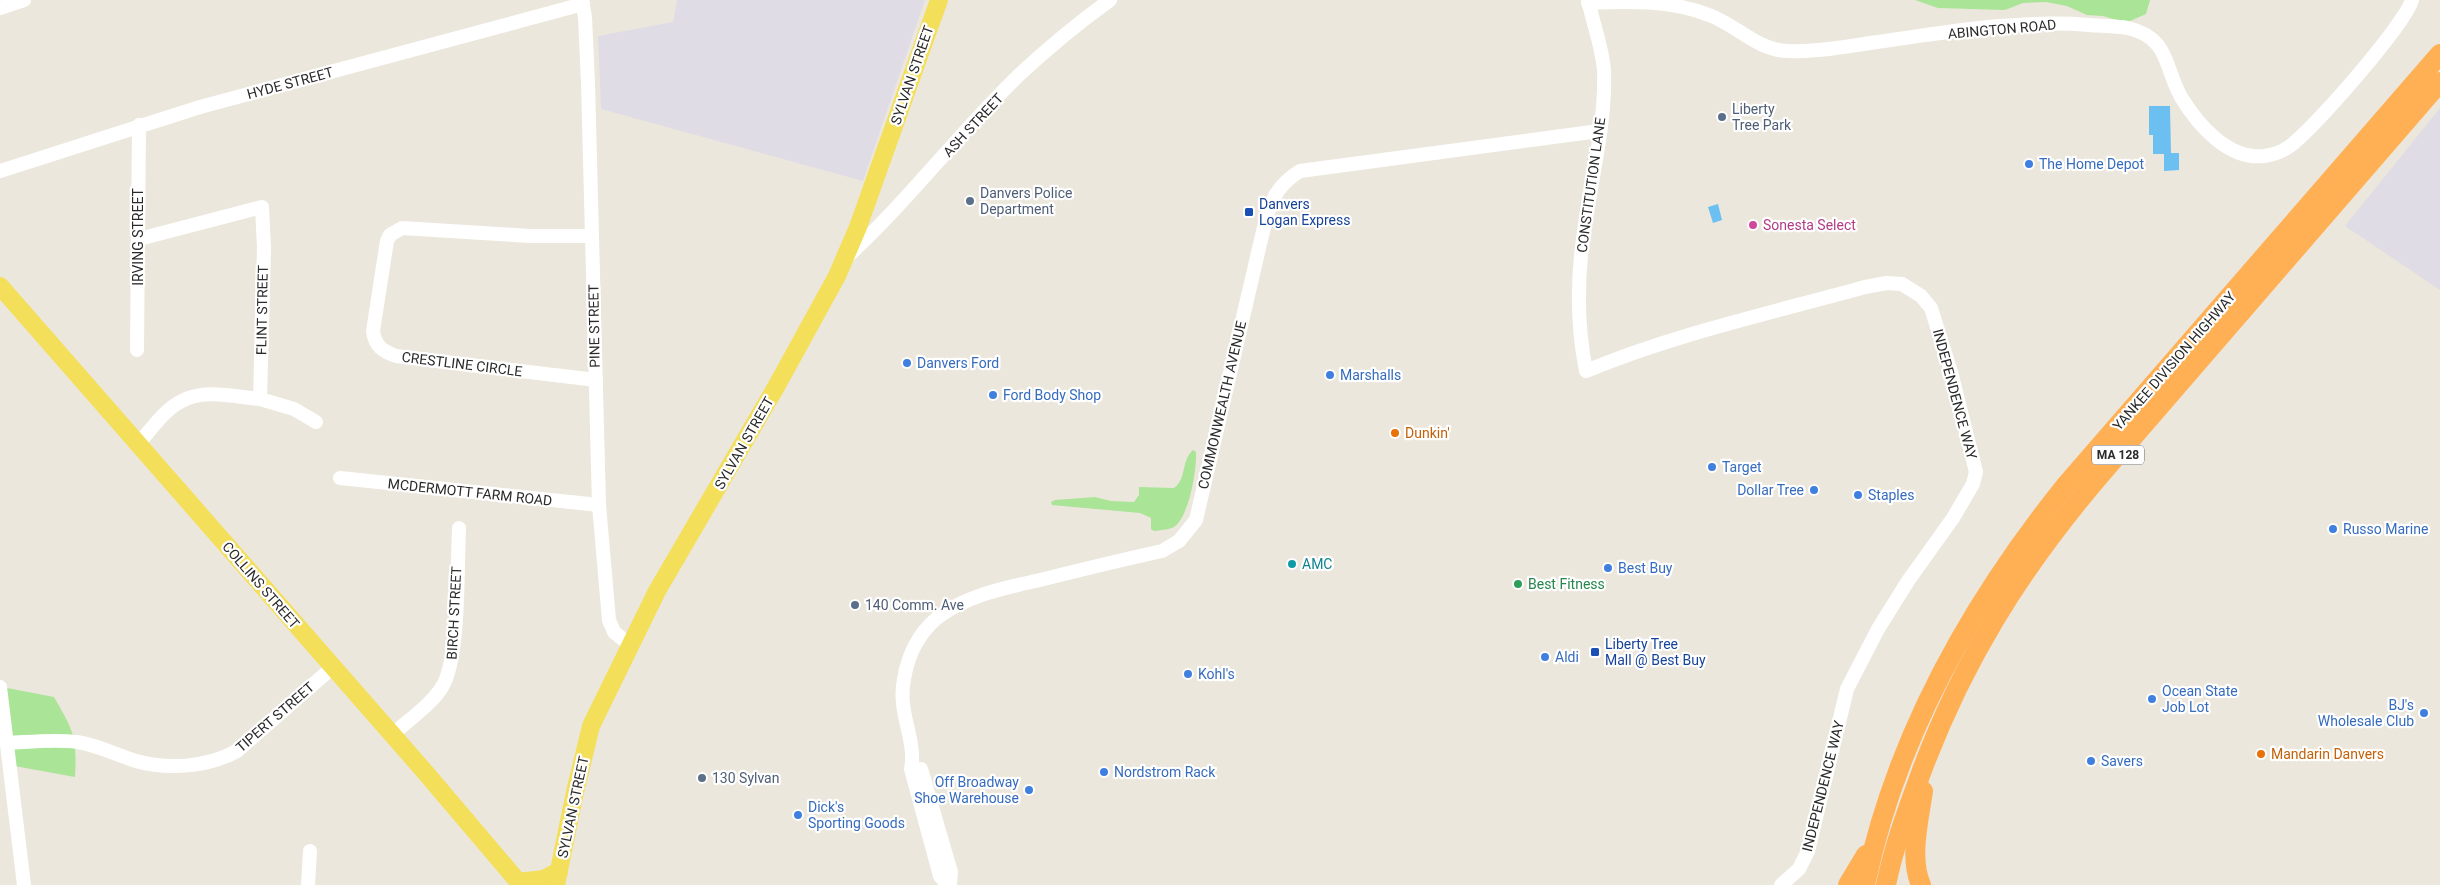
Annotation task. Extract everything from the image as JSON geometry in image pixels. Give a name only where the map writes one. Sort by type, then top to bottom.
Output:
[{"type":"highway","name":"YANKEE DIVISION HIGHWAY","points":[[1866,885],[1881,827],[1903,758],[1946,664],[2014,552],[2066,485],[2440,54]]},
{"type":"highway","name":"YANKEE DIVISION HIGHWAY","points":[[1886,885],[1905,816],[1930,749],[1957,686],[2029,564],[2062,520],[2440,82]]},
{"type":"highway","points":[[1921,885],[1916,870],[1918,833],[1930,749]]},
{"type":"highway","points":[[1848,885],[1881,827]]},
{"type":"main road","name":"SYLVAN STREET","points":[[558,878],[575,792],[591,726],[630,644],[658,591],[812,323],[844,259],[858,227],[939,0]]},
{"type":"main road","name":"COLLINS STREET","points":[[0,286],[520,883]]},
{"type":"main road","points":[[520,883],[558,878]]},
{"type":"street","points":[[0,8],[24,0]]},
{"type":"street","name":"ASH STREET","points":[[844,259],[904,202],[1019,76],[1061,37],[1110,0]]},
{"type":"street","name":"ABINGTON ROAD","points":[[1588,2],[1645,2],[1671,5],[1710,15],[1768,48],[1787,52],[2014,25],[2073,24],[2127,28],[2155,41],[2164,51],[2180,95],[2196,118],[2216,139],[2238,152],[2264,156],[2286,149],[2309,130],[2391,35],[2412,0]]},
{"type":"street","name":"HYDE STREET","points":[[0,171],[139,125],[583,2]]},
{"type":"street","name":"PINE STREET","points":[[583,2],[588,83],[599,505],[609,620],[614,632],[630,644]]},
{"type":"street","name":"CONSTITUTION LANE","points":[[1586,371],[1580,326],[1580,267],[1599,131],[1604,68],[1588,2]]},
{"type":"street","name":"IRVING STREET","points":[[137,350],[139,125]]},
{"type":"street","name":"COMMONWEALTH AVENUE","points":[[949,885],[951,872],[920,765],[913,759],[901,704],[903,681],[909,655],[921,634],[937,618],[957,604],[994,591],[1162,551],[1179,541],[1196,520],[1269,206],[1277,190],[1287,179],[1300,171],[1599,131]]},
{"type":"street","name":"FLINT STREET","points":[[139,239],[262,207],[264,248],[260,399]]},
{"type":"street","name":"CRESTLINE CIRCLE","points":[[592,236],[530,236],[402,228],[390,235],[387,241],[373,330],[374,339],[379,348],[396,356],[596,380]]},
{"type":"street","name":"INDEPENDENCE WAY","points":[[1586,371],[1614,359],[1705,330],[1865,287],[1887,283],[1902,284],[1921,296],[1931,308],[1951,372],[1970,444],[1976,477],[1953,518],[1901,592],[1859,663],[1847,689],[1808,851],[1799,869],[1781,885]]},
{"type":"street","points":[[138,443],[178,402],[189,397],[216,395],[260,399],[294,409],[316,422]]},
{"type":"street","name":"MCDERMOTT FARM ROAD","points":[[340,478],[599,505]]},
{"type":"street","name":"BIRCH STREET","points":[[392,734],[435,697],[449,674],[453,650],[459,528]]},
{"type":"street","name":"TIPERT STREET","points":[[7,743],[78,742],[149,764],[187,766],[221,760],[237,751],[333,667]]},
{"type":"street","points":[[0,686],[24,885]]},
{"type":"street","points":[[0,798],[14,797]]},
{"type":"street","points":[[308,885],[310,851]]},
{"type":"shaded area","points":[[677,0],[925,0],[863,181],[601,109],[598,36],[673,22]]},
{"type":"shaded area","points":[[2440,108],[2440,290],[2345,226]]},
{"type":"green space","points":[[1915,0],[2150,0],[2146,14],[2130,21],[2120,21],[2103,16],[2087,15],[2067,6],[2046,2],[2023,3],[2005,10],[1938,8]]},
{"type":"green space","points":[[1193,450],[1196,452],[1196,460],[1191,492],[1184,513],[1179,522],[1172,528],[1154,531],[1151,529],[1151,518],[1140,513],[1052,505],[1051,502],[1055,500],[1095,497],[1111,501],[1134,502],[1139,495],[1139,487],[1174,488],[1181,480],[1189,454]]},
{"type":"green space","points":[[2,687],[54,697],[73,735],[75,743],[75,777],[9,765]]},
{"type":"water","points":[[2149,106],[2170,106],[2171,153],[2179,153],[2179,170],[2164,171],[2164,154],[2153,154],[2153,135],[2149,135]]},
{"type":"water","points":[[1718,204],[1722,220],[1713,223],[1708,207]]},
{"type":"place","name":"Liberty Tree Park","points":[[1722,117]]},
{"type":"place","name":"The Home Depot","points":[[2029,164]]},
{"type":"place","name":"Danvers Police Department","points":[[970,201]]},
{"type":"place","name":"Danvers Logan Express","points":[[1249,212]]},
{"type":"place","name":"Sonesta Select","points":[[1753,225]]},
{"type":"place","name":"Danvers Ford","points":[[907,363]]},
{"type":"place","name":"Marshalls","points":[[1330,375]]},
{"type":"place","name":"Ford Body Shop","points":[[993,395]]},
{"type":"place","name":"Dunkin'","points":[[1395,433]]},
{"type":"place","name":"Target","points":[[1712,467]]},
{"type":"place","name":"Dollar Tree","points":[[1814,490]]},
{"type":"place","name":"Staples","points":[[1858,495]]},
{"type":"place","name":"Russo Marine","points":[[2333,529]]},
{"type":"place","name":"AMC","points":[[1292,564]]},
{"type":"place","name":"Best Buy","points":[[1608,568]]},
{"type":"place","name":"Best Fitness","points":[[1518,584]]},
{"type":"place","name":"140 Comm. Ave","points":[[855,605]]},
{"type":"place","name":"Liberty Tree Mall @ Best Buy","points":[[1595,652]]},
{"type":"place","name":"Aldi","points":[[1545,657]]},
{"type":"place","name":"Kohl's","points":[[1188,674]]},
{"type":"place","name":"Ocean State Job Lot","points":[[2152,699]]},
{"type":"place","name":"BJ's Wholesale Club","points":[[2424,713]]},
{"type":"place","name":"Mandarin Danvers","points":[[2261,754]]},
{"type":"place","name":"Savers","points":[[2091,761]]},
{"type":"place","name":"Nordstrom Rack","points":[[1104,772]]},
{"type":"place","name":"130 Sylvan","points":[[702,778]]},
{"type":"place","name":"Off Broadway Shoe Warehouse","points":[[1029,790]]},
{"type":"place","name":"Dick's Sporting Goods","points":[[798,815]]}]
